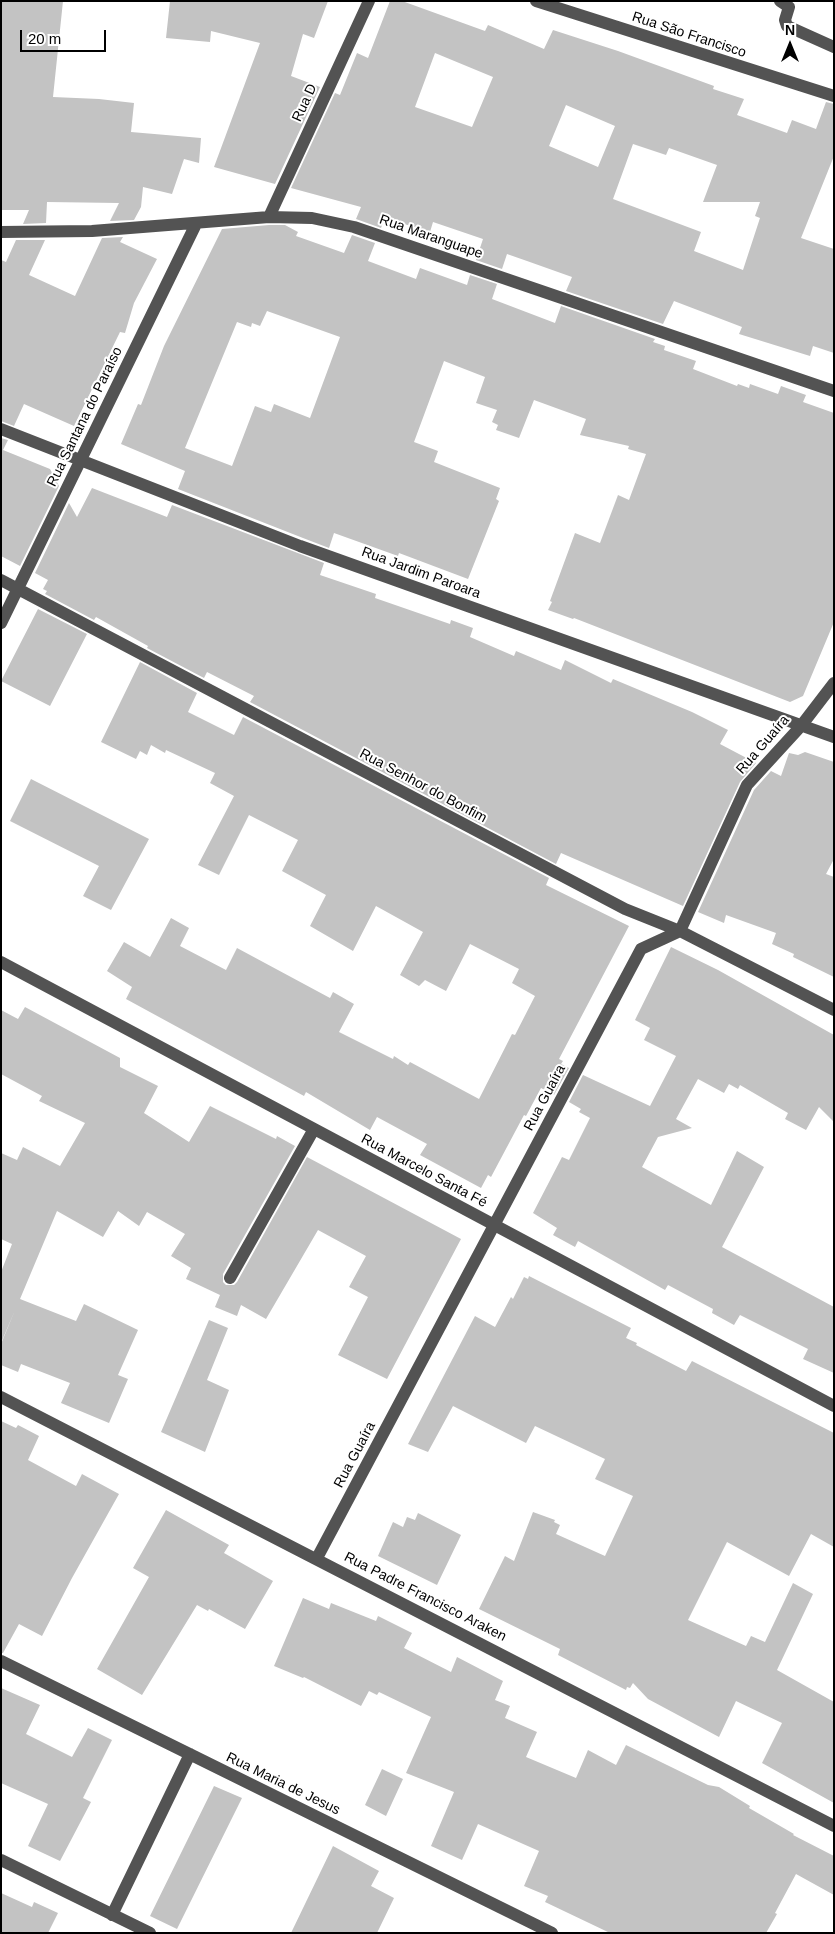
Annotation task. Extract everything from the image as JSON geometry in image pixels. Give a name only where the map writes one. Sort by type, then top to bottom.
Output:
[{"type":"street","name":"Rua D","points":[[269,217],[369,1]]},
{"type":"street","name":"Rua São Francisco","points":[[536,1],[834,96]]},
{"type":"street","points":[[780,1],[789,7],[785,20],[787,26],[834,46]]},
{"type":"street","name":"Rua Maranguape","points":[[1,232],[92,231],[269,217],[312,218],[354,227],[834,391]]},
{"type":"street","name":"Rua Santana do Paraíso","points":[[1,623],[196,224]]},
{"type":"street","name":"Rua Jardim Paroara","points":[[1,429],[300,546],[834,737]]},
{"type":"street","name":"Rua Senhor do Bonfim","points":[[1,580],[625,910],[680,931],[834,1010]]},
{"type":"street","name":"Rua Guaíra","points":[[317,1558],[641,949],[680,931],[747,785],[801,726],[834,683]]},
{"type":"street","name":"Rua Marcelo Santa Fé","points":[[1,962],[834,1406]]},
{"type":"street","points":[[230,1278],[314,1129]]},
{"type":"street","name":"Rua Padre Francisco Araken","points":[[1,1397],[317,1558],[834,1826]]},
{"type":"street","name":"Rua Maria de Jesus","points":[[1,1661],[552,1933]]},
{"type":"street","points":[[112,1915],[190,1754]]},
{"type":"street","points":[[1,1860],[150,1933]]},
{"type":"building","points":[[1,1],[63,1],[53,97],[134,103],[131,132],[201,138],[199,163],[184,159],[172,194],[143,187],[141,207],[134,220],[110,221],[119,203],[47,202],[46,223],[23,224],[29,210],[1,210]]},
{"type":"building","points":[[170,1],[328,1],[314,38],[303,34],[291,76],[320,87],[275,184],[214,167],[260,43],[211,31],[210,42],[166,38]]},
{"type":"building","points":[[390,1],[402,1],[485,31],[488,25],[544,49],[553,30],[618,51],[714,86],[713,89],[744,99],[737,115],[787,133],[792,120],[816,129],[826,102],[834,104],[834,156],[801,238],[834,249],[834,353],[813,346],[810,356],[739,334],[742,327],[674,301],[663,324],[566,291],[572,277],[507,254],[502,269],[476,260],[483,239],[433,222],[430,232],[385,218],[381,228],[356,219],[361,207],[291,188],[335,93],[340,95],[357,53],[368,58]],"holes":[[[435,53],[493,77],[472,127],[415,107]],[[566,105],[615,126],[598,167],[549,146]],[[633,144],[666,155],[669,148],[717,165],[703,202],[760,202],[755,216],[760,218],[743,270],[694,251],[701,232],[613,199]]]},
{"type":"building","points":[[285,225],[298,232],[296,236],[344,253],[352,235],[375,243],[368,261],[416,279],[420,268],[467,285],[470,275],[497,284],[492,299],[555,323],[561,306],[655,339],[653,342],[665,346],[664,350],[696,361],[693,369],[737,386],[738,384],[749,388],[750,384],[778,394],[781,386],[806,395],[803,402],[834,413],[834,622],[803,696],[790,702],[574,618],[548,610],[575,533],[600,543],[618,495],[629,500],[646,454],[628,449],[629,446],[580,435],[586,419],[534,400],[519,438],[496,430],[498,425],[492,422],[497,410],[476,403],[485,377],[444,361],[414,442],[438,451],[434,462],[500,488],[496,499],[499,501],[468,579],[399,553],[398,556],[334,533],[329,548],[303,538],[178,489],[185,471],[121,444],[138,404],[141,405],[164,346],[222,229]],"holes":[[[267,311],[340,337],[310,418],[274,404],[271,412],[255,406],[232,466],[185,448],[237,322],[251,327],[252,323],[260,326]]]},
{"type":"building","points":[[123,237],[120,242],[157,259],[134,303],[125,333],[120,332],[74,426],[24,404],[14,426],[1,421],[1,260],[6,262],[16,240],[45,240],[29,275],[75,296],[102,238]]},
{"type":"building","points":[[1,438],[8,440],[3,450],[50,469],[59,486],[20,566],[1,556]]},
{"type":"building","points":[[92,488],[167,517],[172,505],[324,563],[320,575],[376,594],[375,598],[450,624],[451,620],[473,628],[470,637],[514,656],[516,651],[561,670],[565,660],[611,683],[613,679],[692,712],[728,730],[720,744],[756,763],[740,782],[683,906],[561,853],[556,864],[250,702],[254,696],[207,672],[204,678],[147,648],[148,646],[96,617],[94,620],[45,594],[47,591],[43,589],[48,580],[35,573],[69,503],[77,517]]},
{"type":"building","points":[[38,609],[87,634],[50,706],[1,681]]},
{"type":"building","points":[[140,662],[197,693],[188,712],[234,735],[243,717],[549,878],[546,885],[629,926],[559,1059],[563,1061],[561,1064],[569,1068],[554,1095],[541,1088],[526,1116],[524,1115],[491,1177],[488,1175],[481,1188],[420,1155],[427,1144],[377,1117],[370,1130],[306,1092],[304,1096],[126,999],[132,987],[107,971],[124,942],[150,957],[171,918],[189,928],[180,946],[226,970],[237,948],[330,998],[333,992],[354,1004],[339,1032],[393,1059],[394,1056],[408,1065],[410,1062],[479,1099],[512,1034],[515,1035],[535,996],[512,983],[519,969],[470,944],[446,991],[425,980],[419,986],[400,975],[423,932],[376,906],[353,951],[310,926],[326,895],[282,871],[298,840],[249,815],[219,875],[198,865],[234,796],[210,783],[215,773],[166,750],[165,753],[151,745],[147,755],[140,751],[136,759],[101,742]]},
{"type":"building","points":[[805,752],[834,762],[834,859],[826,874],[834,877],[834,977],[793,957],[794,954],[772,944],[776,933],[726,915],[724,923],[698,912],[754,790],[771,771],[781,776],[789,753],[798,755]]},
{"type":"building","points":[[31,779],[149,839],[111,910],[83,896],[99,866],[10,821]]},
{"type":"building","points":[[671,947],[718,970],[834,1035],[834,1122],[819,1107],[806,1130],[785,1119],[788,1113],[740,1085],[738,1089],[729,1084],[724,1093],[698,1079],[676,1119],[692,1128],[658,1137],[642,1167],[711,1205],[737,1151],[764,1167],[722,1247],[834,1307],[834,1373],[803,1359],[808,1349],[740,1315],[734,1325],[712,1313],[713,1309],[668,1285],[665,1290],[578,1241],[575,1247],[553,1235],[557,1228],[533,1213],[562,1157],[569,1160],[590,1118],[579,1112],[581,1109],[569,1102],[583,1075],[650,1106],[676,1056],[644,1040],[650,1028],[635,1020]]},
{"type":"building","points":[[25,1007],[120,1058],[120,1067],[158,1086],[144,1113],[189,1142],[210,1106],[276,1139],[277,1136],[295,1146],[223,1274],[223,1282],[226,1285],[234,1285],[237,1282],[307,1157],[461,1239],[387,1379],[338,1355],[368,1297],[349,1287],[366,1256],[318,1230],[266,1319],[241,1305],[237,1316],[215,1307],[220,1295],[186,1279],[191,1268],[171,1256],[185,1234],[147,1212],[139,1226],[118,1211],[103,1237],[57,1211],[20,1299],[76,1321],[84,1304],[138,1330],[118,1375],[128,1379],[109,1423],[61,1403],[70,1383],[21,1364],[18,1372],[1,1365],[1,1344],[15,1310],[1,1343],[1,1272],[12,1244],[1,1239],[1,1153],[17,1160],[23,1147],[60,1166],[85,1123],[39,1101],[42,1096],[1,1074],[1,1010],[18,1019]]},
{"type":"building","points":[[529,1276],[631,1328],[626,1338],[686,1371],[692,1361],[834,1433],[834,1547],[811,1534],[789,1576],[727,1542],[688,1620],[746,1646],[751,1636],[765,1642],[793,1583],[813,1594],[777,1670],[834,1702],[834,1803],[762,1763],[782,1723],[736,1701],[719,1737],[648,1699],[633,1683],[626,1690],[558,1655],[560,1649],[479,1609],[505,1556],[514,1561],[533,1512],[555,1520],[554,1522],[560,1525],[556,1534],[605,1556],[633,1496],[595,1479],[605,1459],[535,1426],[526,1443],[453,1406],[428,1452],[408,1444],[475,1316],[495,1327],[511,1297],[513,1299],[524,1277],[528,1279]]},
{"type":"building","points":[[209,1320],[228,1328],[207,1380],[229,1390],[205,1452],[161,1432]]},
{"type":"building","points":[[1,1421],[16,1428],[18,1425],[39,1436],[28,1460],[76,1486],[82,1474],[119,1494],[42,1636],[19,1624],[3,1653],[1,1653]]},
{"type":"building","points":[[166,1510],[229,1545],[224,1553],[273,1581],[245,1629],[209,1609],[208,1611],[197,1605],[142,1695],[97,1669],[149,1577],[133,1568]]},
{"type":"building","points":[[418,1513],[461,1535],[437,1585],[378,1556],[393,1522],[403,1527],[407,1517],[415,1520]]},
{"type":"building","points":[[303,1598],[329,1609],[331,1603],[376,1621],[378,1616],[412,1633],[404,1648],[451,1672],[457,1657],[503,1681],[495,1700],[510,1706],[505,1718],[537,1732],[526,1757],[576,1778],[588,1750],[616,1765],[626,1745],[708,1785],[719,1787],[793,1835],[834,1856],[834,1895],[796,1874],[766,1933],[610,1933],[545,1902],[548,1896],[524,1886],[539,1851],[478,1824],[462,1860],[431,1846],[454,1792],[406,1773],[431,1717],[379,1692],[377,1695],[369,1691],[361,1706],[304,1677],[274,1666]]},
{"type":"building","points":[[1,1688],[40,1705],[26,1734],[72,1757],[88,1728],[112,1740],[83,1798],[91,1802],[60,1861],[28,1846],[48,1804],[1,1783]]},
{"type":"building","points":[[382,1769],[403,1779],[386,1816],[365,1805]]},
{"type":"building","points":[[214,1786],[242,1798],[177,1929],[150,1916]]},
{"type":"building","points":[[333,1846],[379,1871],[371,1886],[394,1898],[377,1933],[291,1933]]},
{"type":"building","points":[[1,1893],[32,1907],[34,1902],[58,1913],[48,1933],[1,1933]]}]
